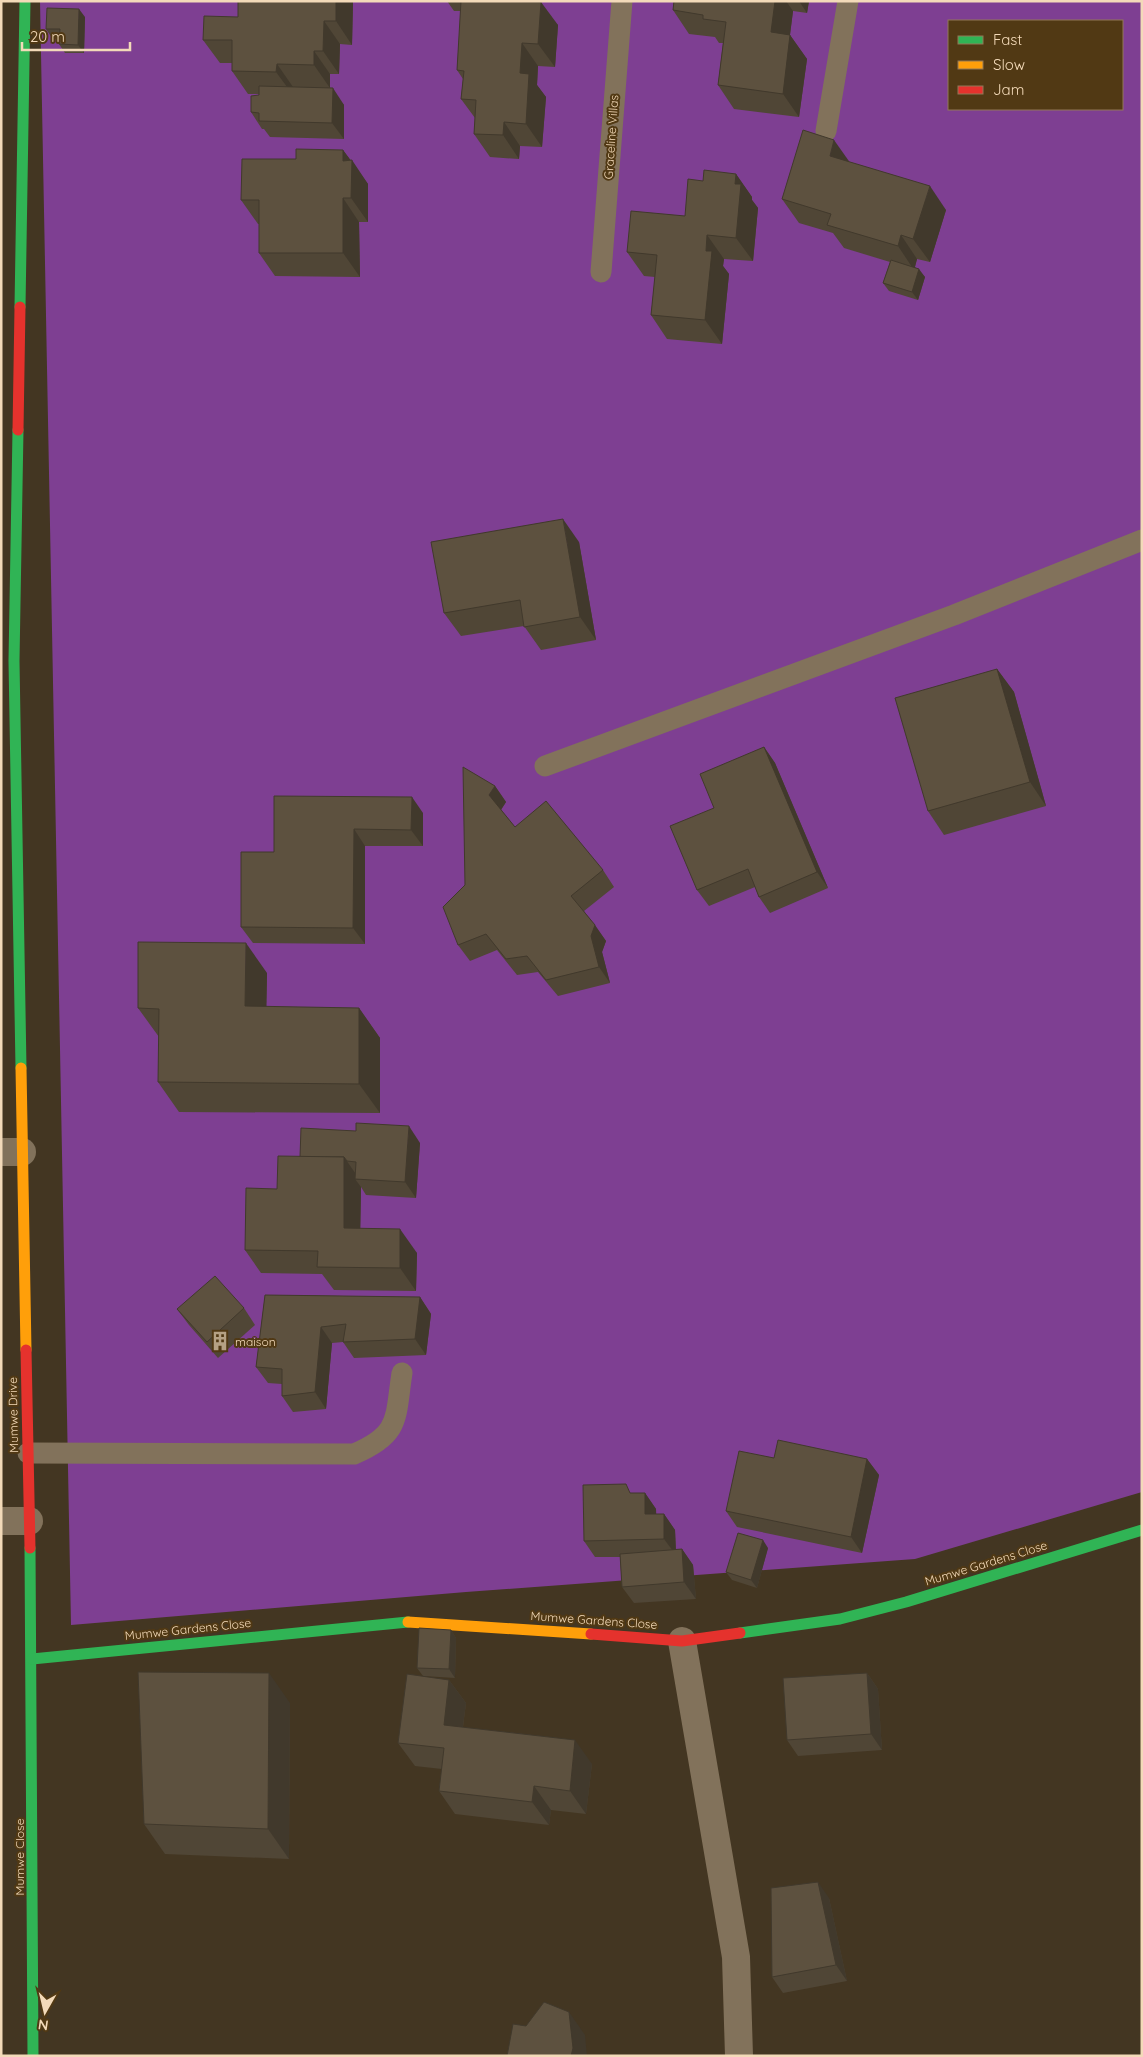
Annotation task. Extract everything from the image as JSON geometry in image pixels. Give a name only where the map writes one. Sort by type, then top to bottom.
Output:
[{"type":"street","name":"Mumwe Drive","points":[[25,1],[7,661],[12,1152],[28,1453],[32,1659]]},
{"type":"street","points":[[1,1521],[29,1521]]},
{"type":"street","name":"Mumwe Gardens Close","points":[[32,1659],[415,1621],[682,1641],[840,1619],[906,1602],[1142,1530]]},
{"type":"street","points":[[682,1641],[736,1957],[739,2056]]},
{"type":"street","name":"Mumwe Close","points":[[32,1659],[33,2056]]},
{"type":"lane","name":"Graceline Villas","points":[[600,272],[622,1]]},
{"type":"lane","points":[[826,131],[848,1]]},
{"type":"lane","points":[[545,766],[954,615],[1142,540]]},
{"type":"lane","points":[[28,1453],[354,1454],[380,1441],[390,1432],[394,1423],[402,1373]]},
{"type":"shaded area","points":[[40,1],[1142,1],[1142,1492],[915,1559],[466,1592],[71,1625]]},
{"type":"building","points":[[238,1],[336,1],[336,21],[324,21],[323,51],[314,51],[314,65],[277,64],[276,72],[232,71],[232,40],[203,40],[204,16],[238,17]]},
{"type":"building","points":[[461,1],[541,2],[538,44],[522,43],[520,73],[529,74],[526,124],[504,122],[503,135],[474,134],[476,100],[461,99],[464,71],[457,70]]},
{"type":"building","points":[[674,1],[775,1],[771,32],[790,35],[783,94],[718,85],[726,22],[703,19],[703,15],[673,10]]},
{"type":"building","points":[[47,8],[79,9],[78,45],[59,44],[60,29],[46,29]]},
{"type":"building","points":[[259,86],[333,88],[332,123],[259,121],[259,113],[251,112],[251,96],[259,95]]},
{"type":"building","points":[[803,130],[834,140],[830,156],[930,186],[913,239],[901,235],[898,246],[827,225],[831,214],[782,199]]},
{"type":"building","points":[[296,149],[343,150],[343,161],[352,160],[351,198],[343,198],[343,253],[259,253],[259,200],[241,200],[242,159],[296,159]]},
{"type":"building","points":[[704,170],[736,174],[735,184],[741,184],[736,238],[707,235],[706,251],[712,251],[705,320],[651,315],[657,255],[627,252],[631,211],[685,216],[688,179],[703,181]]},
{"type":"building","points":[[891,260],[919,269],[912,292],[883,283]]},
{"type":"building","points":[[563,519],[580,617],[524,627],[520,600],[444,613],[431,542]]},
{"type":"building","points":[[997,669],[1030,782],[928,811],[895,698]]},
{"type":"building","points":[[764,747],[817,872],[759,897],[748,869],[697,890],[670,826],[714,808],[700,774]]},
{"type":"building","points":[[463,767],[495,786],[489,795],[515,827],[546,801],[603,870],[571,896],[595,925],[591,936],[599,967],[546,980],[527,956],[506,959],[486,934],[458,945],[443,907],[465,885]]},
{"type":"building","points":[[274,796],[412,797],[411,830],[354,829],[353,928],[241,927],[241,852],[274,852]]},
{"type":"building","points":[[138,942],[246,943],[245,1006],[359,1008],[359,1084],[158,1082],[159,1009],[138,1008]]},
{"type":"building","points":[[356,1123],[409,1126],[405,1182],[355,1179],[356,1162],[347,1161],[344,1157],[300,1157],[301,1128],[356,1131]]},
{"type":"building","points":[[278,1156],[344,1157],[344,1228],[400,1229],[400,1268],[317,1267],[318,1251],[245,1250],[246,1188],[277,1189]]},
{"type":"building","points":[[215,1276],[244,1308],[207,1342],[177,1309]]},
{"type":"building","points":[[265,1295],[420,1297],[415,1339],[343,1342],[346,1324],[321,1327],[315,1392],[282,1396],[282,1369],[256,1367]]},
{"type":"building","points":[[778,1440],[867,1459],[851,1537],[726,1511],[739,1451],[774,1458]]},
{"type":"building","points":[[626,1484],[630,1493],[645,1493],[645,1514],[664,1514],[664,1539],[584,1541],[583,1485]]},
{"type":"building","points":[[738,1533],[763,1540],[751,1580],[726,1572]]},
{"type":"building","points":[[682,1549],[684,1582],[622,1587],[620,1554]]},
{"type":"building","points":[[419,1628],[451,1630],[449,1669],[417,1668]]},
{"type":"building","points":[[138,1672],[269,1673],[268,1829],[144,1824]]},
{"type":"building","points":[[867,1673],[871,1734],[787,1740],[783,1678]]},
{"type":"building","points":[[407,1674],[449,1680],[444,1725],[575,1740],[570,1791],[534,1786],[532,1802],[439,1791],[444,1748],[398,1743]]},
{"type":"building","points":[[818,1882],[836,1965],[772,1977],[771,1888]]},
{"type":"building","points":[[544,2002],[569,2012],[573,2048],[571,2056],[507,2056],[513,2024],[526,2026]]},
{"type":"traffic: fast","points":[[20,307],[25,1]]},
{"type":"traffic: fast","points":[[18,430],[14,661],[21,1068]]},
{"type":"traffic: fast","points":[[740,1633],[840,1619],[906,1602],[1142,1530]]},
{"type":"traffic: fast","points":[[30,1548],[33,2056]]},
{"type":"traffic: fast","points":[[32,1659],[408,1622]]},
{"type":"traffic: slow","points":[[21,1068],[26,1350]]},
{"type":"traffic: slow","points":[[408,1622],[591,1634]]},
{"type":"traffic: jam","points":[[18,430],[20,307]]},
{"type":"traffic: jam","points":[[26,1350],[30,1548]]},
{"type":"traffic: jam","points":[[591,1634],[682,1641],[740,1633]]},
{"type":"place","name":"maison","points":[[220,1341]]}]
